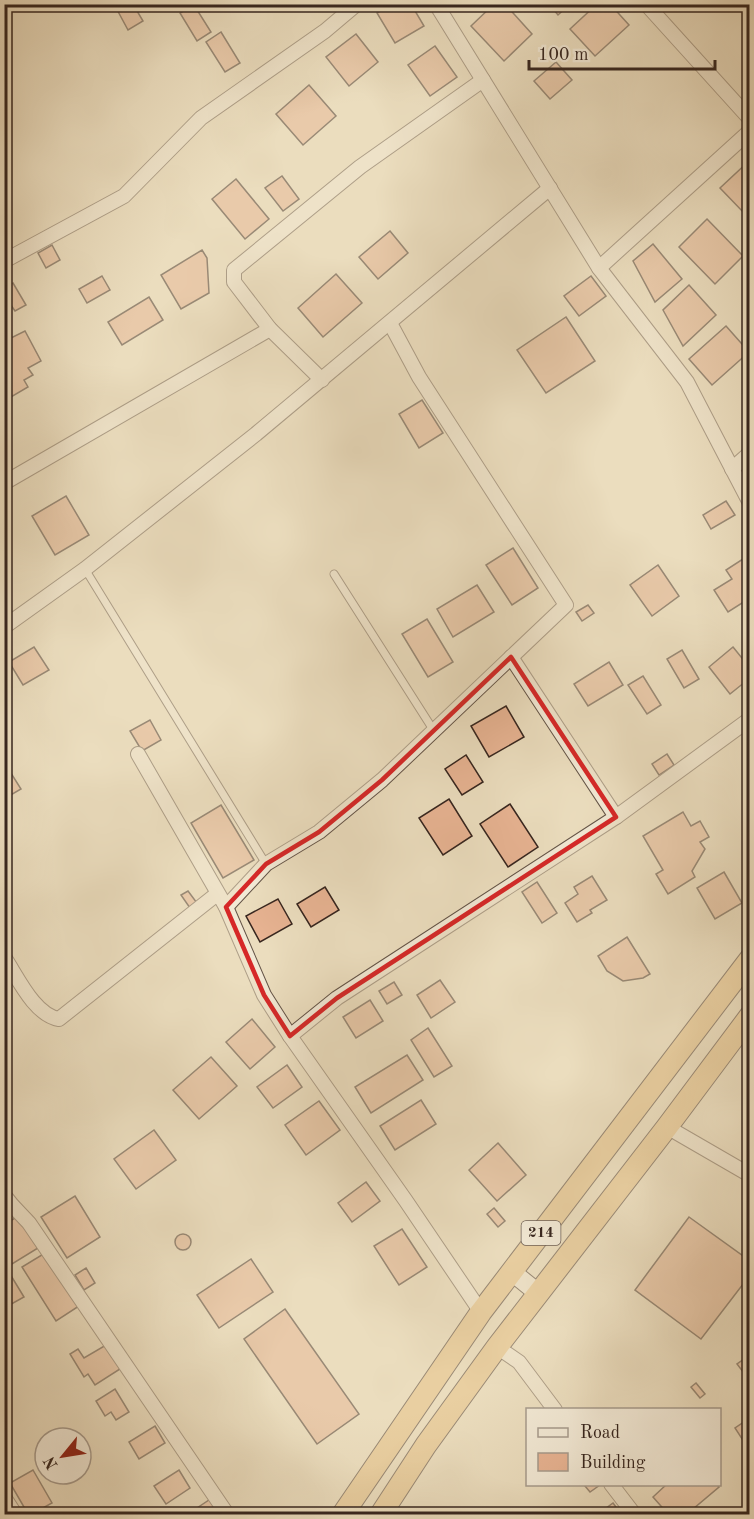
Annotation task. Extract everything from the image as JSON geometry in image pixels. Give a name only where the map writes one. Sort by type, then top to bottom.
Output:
[{"type":"highway","name":"214","points":[[343,1515],[481,1312],[750,959]]},
{"type":"highway","name":"214","points":[[381,1515],[426,1445],[497,1347],[750,1016]]},
{"type":"main road","points":[[512,1272],[538,1293]]},
{"type":"street","points":[[4,261],[124,196],[201,117],[325,31],[357,4]]},
{"type":"street","points":[[436,4],[599,268],[687,382],[750,503]]},
{"type":"street","points":[[646,4],[750,119]]},
{"type":"street","points":[[322,380],[270,329],[234,282],[234,270],[360,167],[483,80]]},
{"type":"street","points":[[599,268],[750,131]]},
{"type":"street","points":[[4,627],[85,569],[256,434],[550,188]]},
{"type":"street","points":[[226,907],[266,864],[319,832],[382,780],[566,605],[418,377],[390,323]]},
{"type":"street","points":[[4,483],[270,329]]},
{"type":"street","points":[[732,469],[750,453]]},
{"type":"street","points":[[511,657],[616,818]]},
{"type":"street","points":[[290,1036],[337,998],[616,818],[750,719]]},
{"type":"street","points":[[138,754],[226,907],[264,995],[481,1312]]},
{"type":"street","points":[[4,957],[33,1002],[52,1018],[59,1019],[217,894]]},
{"type":"street","points":[[667,1127],[750,1175]]},
{"type":"street","points":[[10,1203],[29,1223],[227,1515]]},
{"type":"street","points":[[497,1347],[519,1362],[554,1408]]},
{"type":"street","points":[[612,1486],[634,1515]]},
{"type":"street","points":[[4,1497],[15,1515]]},
{"type":"lane","points":[[85,569],[266,864]]},
{"type":"lane","points":[[334,574],[434,731]]},
{"type":"highlighted area","points":[[511,657],[616,817],[337,998],[290,1036],[264,995],[226,907],[266,864],[319,832],[382,780]]},
{"type":"building","points":[[114,4],[133,4],[143,21],[128,30]]},
{"type":"building","points":[[391,4],[411,4],[424,26],[395,43],[377,13]]},
{"type":"building","points":[[494,4],[505,4],[532,34],[504,61],[471,26]]},
{"type":"building","points":[[549,4],[570,4],[558,15]]},
{"type":"building","points":[[597,4],[610,4],[629,25],[595,56],[570,29]]},
{"type":"building","points":[[194,5],[211,32],[197,41],[180,13]]},
{"type":"building","points":[[221,32],[240,63],[225,72],[206,42]]},
{"type":"building","points":[[356,34],[378,62],[349,86],[326,57]]},
{"type":"building","points":[[435,46],[457,77],[430,96],[408,65]]},
{"type":"building","points":[[556,62],[572,80],[550,99],[534,81]]},
{"type":"building","points":[[309,85],[336,116],[303,145],[276,114]]},
{"type":"building","points":[[750,160],[750,209],[745,214],[720,188]]},
{"type":"building","points":[[282,176],[299,199],[283,211],[265,188]]},
{"type":"building","points":[[236,179],[269,219],[245,239],[212,199]]},
{"type":"building","points":[[707,219],[743,256],[715,284],[679,247]]},
{"type":"building","points":[[390,231],[408,253],[378,279],[359,257]]},
{"type":"building","points":[[653,244],[682,279],[655,302],[633,261]]},
{"type":"building","points":[[52,245],[60,260],[46,268],[38,253]]},
{"type":"building","points":[[202,250],[207,258],[209,293],[181,309],[161,275]]},
{"type":"building","points":[[336,274],[362,303],[323,337],[298,308]]},
{"type":"building","points":[[102,276],[110,290],[87,303],[79,289]]},
{"type":"building","points":[[591,276],[606,296],[579,316],[564,296]]},
{"type":"building","points":[[13,283],[26,305],[15,311],[4,295],[4,289]]},
{"type":"building","points":[[689,285],[716,315],[683,346],[663,310]]},
{"type":"building","points":[[149,297],[163,320],[122,345],[108,322]]},
{"type":"building","points":[[566,317],[595,361],[546,393],[517,350]]},
{"type":"building","points":[[726,326],[749,352],[712,385],[689,359]]},
{"type":"building","points":[[7,331],[11,338],[25,331],[41,361],[28,368],[33,375],[24,380],[28,387],[11,397],[8,391],[4,393],[4,333]]},
{"type":"building","points":[[422,400],[443,433],[419,448],[399,414]]},
{"type":"building","points":[[66,496],[89,535],[55,555],[32,516]]},
{"type":"building","points":[[726,501],[735,515],[711,529],[703,515]]},
{"type":"building","points":[[513,548],[538,588],[512,605],[486,565]]},
{"type":"building","points":[[746,557],[750,562],[750,598],[728,612],[714,590],[732,579],[726,570]]},
{"type":"building","points":[[658,565],[679,596],[652,616],[630,585]]},
{"type":"building","points":[[477,585],[494,612],[453,637],[437,609]]},
{"type":"building","points":[[588,605],[594,613],[582,621],[576,612]]},
{"type":"building","points":[[427,619],[453,662],[428,677],[402,634]]},
{"type":"building","points":[[34,647],[49,670],[23,685],[9,662]]},
{"type":"building","points":[[733,647],[750,668],[750,678],[730,694],[709,667]]},
{"type":"building","points":[[682,650],[699,679],[684,688],[667,659]]},
{"type":"building","points":[[609,662],[623,685],[588,706],[574,684]]},
{"type":"building","points":[[643,676],[661,705],[647,714],[628,685]]},
{"type":"building","points":[[506,706],[524,737],[489,757],[471,726]]},
{"type":"building","points":[[150,720],[161,740],[142,751],[130,731]]},
{"type":"building","points":[[667,754],[674,765],[659,775],[652,764]]},
{"type":"building","points":[[466,755],[483,782],[462,795],[445,769]]},
{"type":"building","points":[[4,762],[21,789],[4,799]]},
{"type":"building","points":[[449,799],[472,836],[443,855],[419,818]]},
{"type":"building","points":[[510,804],[538,847],[508,867],[480,824]]},
{"type":"building","points":[[221,805],[254,860],[223,878],[191,823]]},
{"type":"building","points":[[683,812],[691,826],[700,821],[709,837],[700,842],[705,849],[692,871],[695,877],[668,894],[656,874],[663,870],[643,836]]},
{"type":"building","points":[[724,872],[742,903],[715,919],[697,888]]},
{"type":"building","points":[[592,876],[607,900],[590,910],[592,913],[577,922],[565,903],[578,894],[574,887]]},
{"type":"building","points":[[537,882],[557,913],[542,923],[522,892]]},
{"type":"building","points":[[325,887],[339,910],[311,927],[297,904]]},
{"type":"building","points":[[188,891],[197,903],[190,908],[181,895]]},
{"type":"building","points":[[278,899],[292,924],[260,942],[246,916]]},
{"type":"building","points":[[627,937],[650,974],[643,978],[623,981],[607,971],[598,956]]},
{"type":"building","points":[[440,980],[455,1002],[431,1018],[417,995]]},
{"type":"building","points":[[394,982],[402,995],[387,1004],[379,991]]},
{"type":"building","points":[[370,1000],[383,1021],[356,1038],[343,1017]]},
{"type":"building","points":[[252,1019],[275,1047],[250,1069],[226,1042]]},
{"type":"building","points":[[428,1028],[452,1066],[434,1077],[411,1040]]},
{"type":"building","points":[[407,1055],[423,1080],[371,1113],[355,1087]]},
{"type":"building","points":[[211,1057],[237,1086],[199,1119],[173,1090]]},
{"type":"building","points":[[287,1065],[302,1087],[273,1108],[257,1087]]},
{"type":"building","points":[[421,1100],[436,1124],[395,1150],[380,1126]]},
{"type":"building","points":[[319,1101],[340,1130],[306,1155],[285,1125]]},
{"type":"building","points":[[154,1130],[176,1160],[136,1189],[114,1159]]},
{"type":"building","points":[[498,1143],[526,1175],[497,1201],[469,1170]]},
{"type":"building","points":[[366,1182],[380,1201],[352,1222],[338,1203]]},
{"type":"building","points":[[75,1196],[100,1237],[67,1258],[41,1217]]},
{"type":"building","points":[[494,1208],[505,1221],[498,1227],[487,1214]]},
{"type":"building","points":[[18,1216],[38,1248],[12,1264],[4,1252],[4,1225]]},
{"type":"building","points":[[689,1217],[750,1261],[750,1275],[701,1339],[635,1290]]},
{"type":"building","points":[[402,1229],[427,1267],[399,1285],[374,1246]]},
{"type":"building","points":[[180,1234],[186,1234],[191,1242],[189,1248],[180,1250],[175,1245],[175,1239]]},
{"type":"building","points":[[45,1253],[79,1306],[56,1321],[22,1267]]},
{"type":"building","points":[[251,1259],[273,1292],[219,1328],[197,1295]]},
{"type":"building","points":[[86,1268],[95,1283],[84,1290],[75,1275]]},
{"type":"building","points":[[10,1274],[24,1297],[6,1307],[4,1305],[4,1277]]},
{"type":"building","points":[[285,1309],[359,1414],[317,1444],[244,1339]]},
{"type":"building","points":[[106,1345],[120,1369],[95,1385],[88,1374],[84,1377],[70,1354],[78,1349],[84,1358]]},
{"type":"building","points":[[750,1355],[750,1374],[747,1377],[737,1364]]},
{"type":"building","points":[[696,1383],[705,1394],[700,1398],[691,1387]]},
{"type":"building","points":[[115,1389],[129,1412],[116,1420],[111,1412],[105,1416],[96,1401]]},
{"type":"building","points":[[750,1418],[750,1442],[746,1445],[735,1428]]},
{"type":"building","points":[[155,1426],[165,1443],[139,1459],[129,1442]]},
{"type":"building","points":[[33,1470],[33,1486],[42,1486],[52,1503],[28,1514],[10,1483]]},
{"type":"building","points":[[179,1470],[190,1488],[166,1504],[154,1486]]},
{"type":"building","points":[[585,1486],[599,1486],[590,1492]]},
{"type":"building","points":[[665,1486],[719,1487],[687,1514],[668,1514],[653,1497]]},
{"type":"building","points":[[212,1498],[223,1514],[188,1514]]},
{"type":"building","points":[[613,1503],[621,1514],[598,1514]]}]
